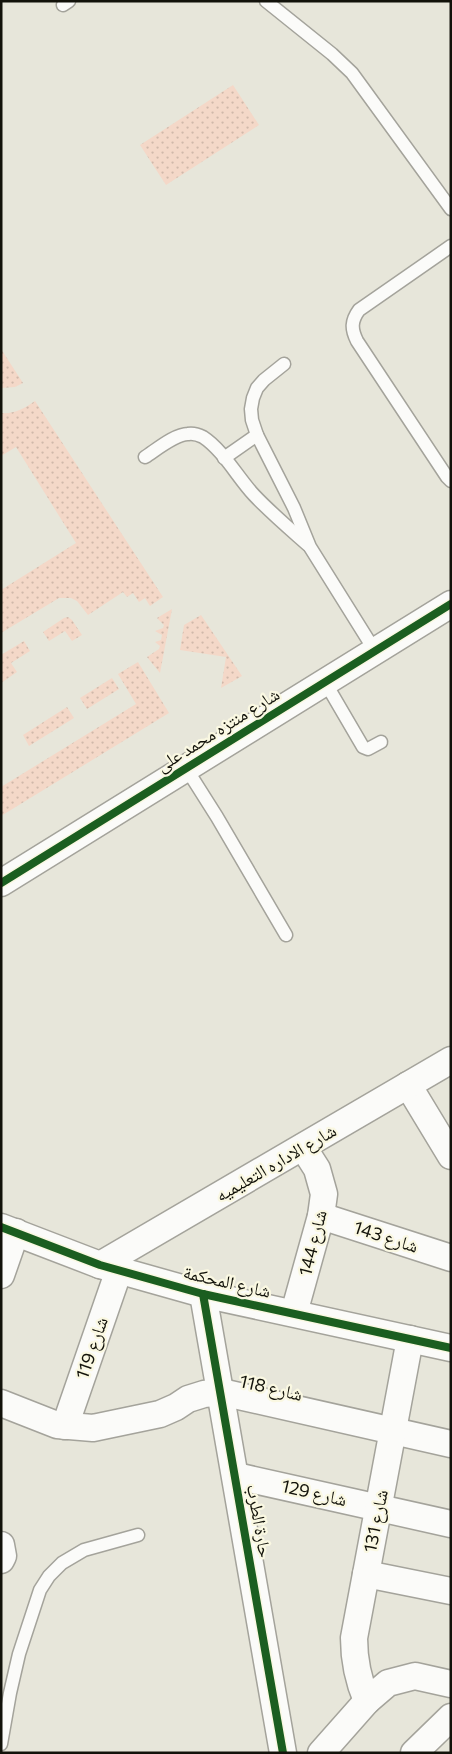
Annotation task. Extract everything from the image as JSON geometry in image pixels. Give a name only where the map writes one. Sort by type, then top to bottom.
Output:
[{"type":"street","name":"شارع منتزه محمد على","points":[[1,883],[451,604]]},
{"type":"street","name":"شارع الاداره التعليميه","points":[[110,1268],[303,1146],[451,1060]]},
{"type":"street","points":[[408,1085],[451,1156]]},
{"type":"street","name":"شارع 144","points":[[294,1314],[322,1216],[324,1194],[317,1169],[303,1146]]},
{"type":"street","name":"شارع 143","points":[[322,1216],[451,1258]]},
{"type":"street","points":[[1,1275],[9,1229]]},
{"type":"street","name":"شارع المحكمة","points":[[9,1229],[110,1268],[204,1294],[451,1348]]},
{"type":"street","name":"شارع 119","points":[[65,1426],[110,1268]]},
{"type":"street","name":"حارة الطرب","points":[[204,1294],[283,1753]]},
{"type":"street","name":"شارع 131","points":[[368,1702],[360,1685],[354,1660],[354,1645],[410,1339]]},
{"type":"street","name":"شارع 118","points":[[1,1403],[57,1425],[93,1428],[160,1414],[176,1407],[188,1398],[221,1392],[451,1444]]},
{"type":"street","name":"شارع 129","points":[[236,1476],[451,1524]]},
{"type":"street","points":[[1,1545],[3,1556],[1,1560]]},
{"type":"street","points":[[366,1574],[451,1591]]},
{"type":"street","points":[[321,1753],[368,1702],[388,1684],[415,1676],[451,1684]]},
{"type":"street","points":[[414,1753],[451,1717]]},
{"type":"lane","points":[[266,1],[332,54],[352,73],[451,209]]},
{"type":"lane","points":[[451,246],[359,310],[354,317],[352,325],[353,333],[357,340],[447,478],[451,481]]},
{"type":"lane","points":[[284,364],[257,388],[251,409],[252,420],[257,435],[294,508],[310,547],[374,651]]},
{"type":"lane","points":[[145,458],[180,436],[196,434],[204,438],[224,458],[253,494],[310,547]]},
{"type":"lane","points":[[224,458],[257,435]]},
{"type":"lane","points":[[325,682],[363,747],[368,749],[381,742]]},
{"type":"lane","points":[[186,768],[286,935]]},
{"type":"lane","points":[[1,1744],[6,1711],[19,1654],[40,1590],[62,1563],[84,1550],[138,1535]]},
{"type":"shaded area","points":[[233,85],[259,125],[166,185],[140,145]]},
{"type":"shaded area","points":[[1,349],[23,383],[15,387],[1,388]]},
{"type":"shaded area","points":[[35,401],[163,597],[150,606],[145,598],[139,602],[133,593],[127,597],[123,592],[88,615],[77,601],[71,598],[59,598],[1,633],[1,590],[76,543],[16,447],[1,456],[1,413],[19,410]]},
{"type":"shaded area","points":[[172,609],[160,673],[147,657],[159,649],[160,646],[155,642],[161,640],[162,635],[155,631],[163,628],[164,625],[157,618]]},
{"type":"shaded area","points":[[201,615],[242,676],[221,688],[226,657],[180,650],[184,625]]},
{"type":"shaded area","points":[[68,617],[82,635],[72,641],[65,631],[49,641],[43,632]]},
{"type":"shaded area","points":[[24,641],[30,651],[11,663],[17,672],[1,683],[1,655]]},
{"type":"shaded area","points":[[138,662],[169,713],[1,816],[1,787],[136,704],[118,674]]},
{"type":"shaded area","points":[[112,678],[119,689],[87,709],[80,698]]},
{"type":"shaded area","points":[[67,707],[74,718],[29,746],[23,735]]},
{"type":"cycle path","points":[[1,883],[451,604]]},
{"type":"cycle path","points":[[1,1227],[100,1265],[203,1294],[451,1348]]},
{"type":"cycle path","points":[[203,1294],[283,1753]]}]
